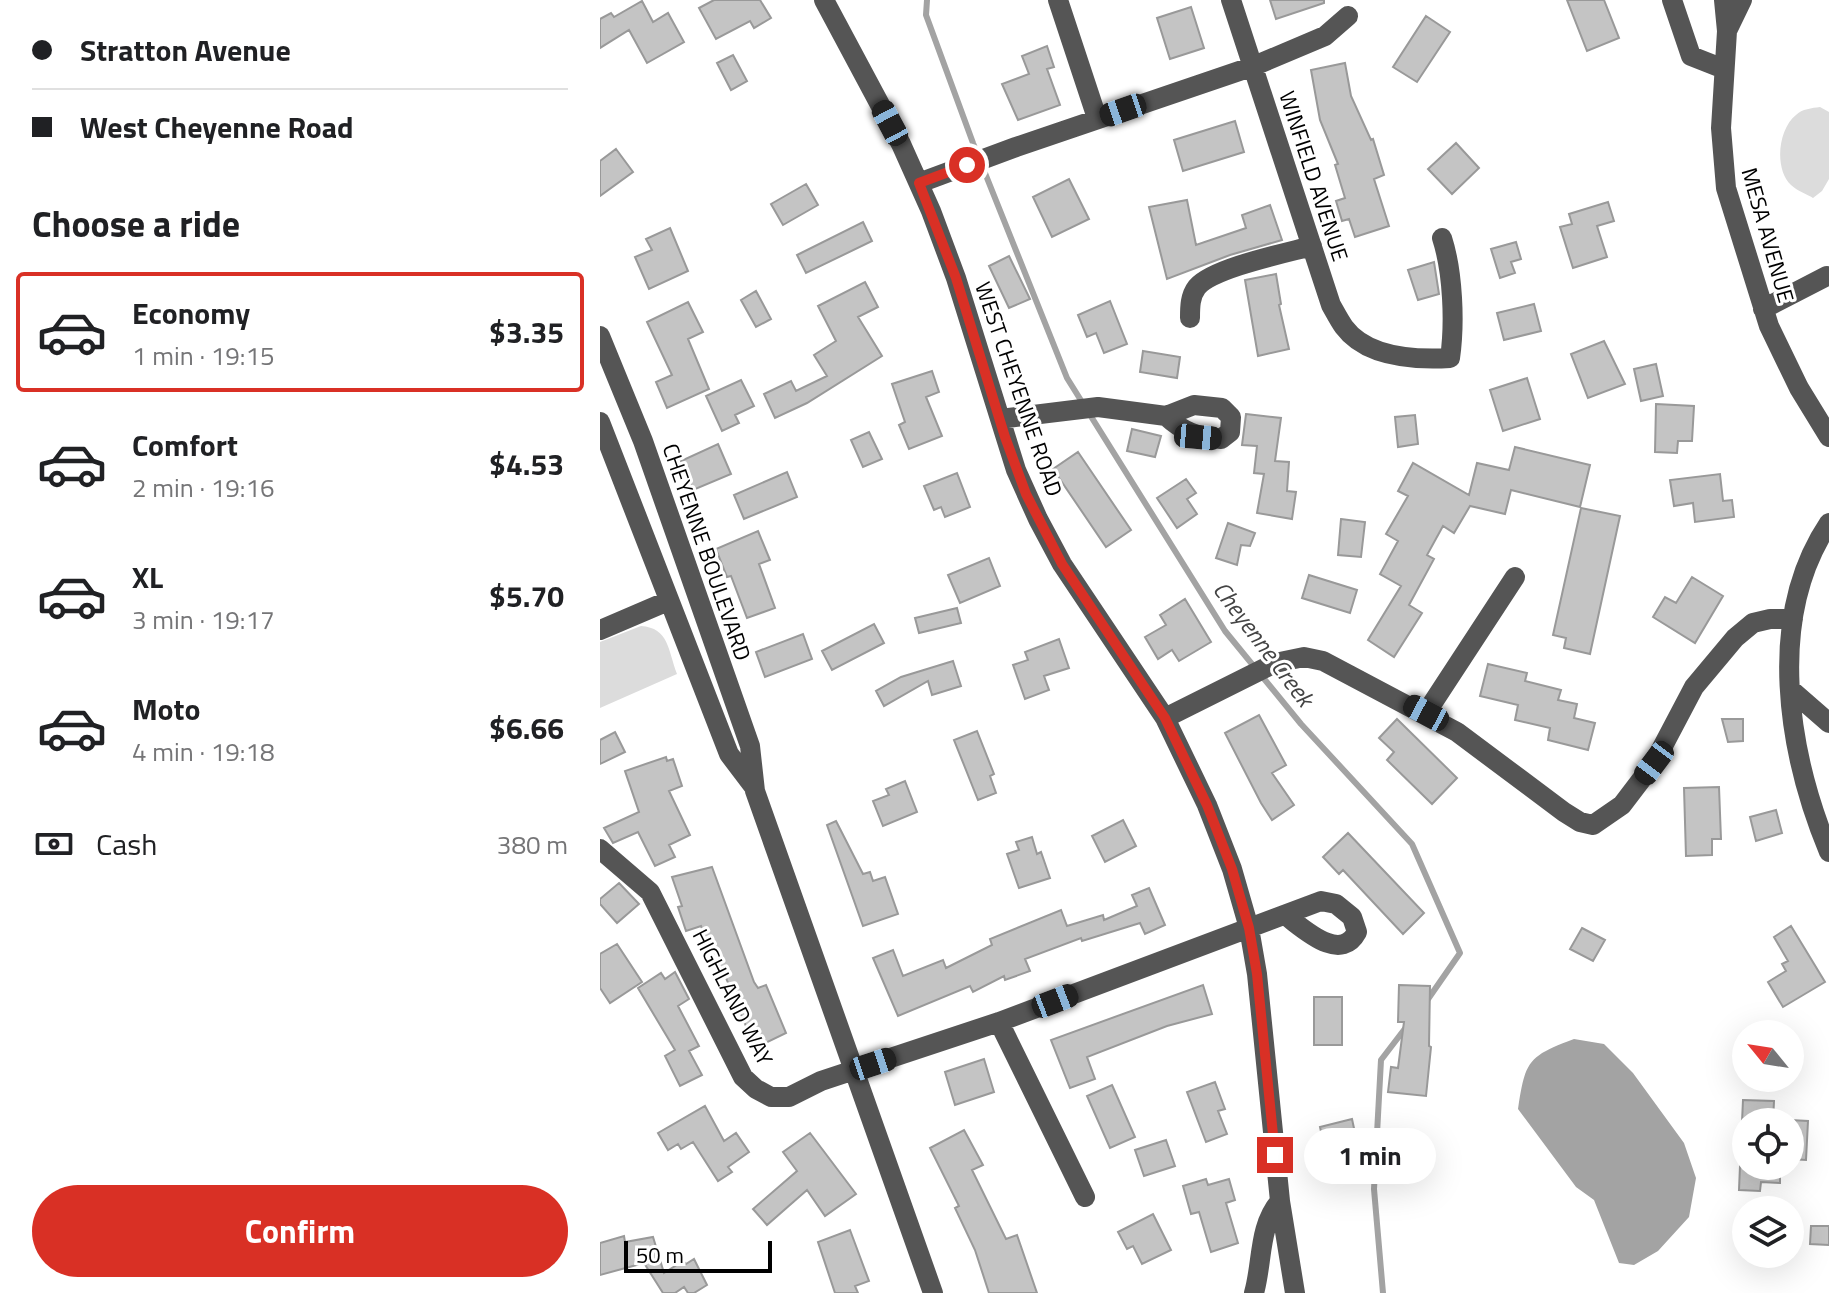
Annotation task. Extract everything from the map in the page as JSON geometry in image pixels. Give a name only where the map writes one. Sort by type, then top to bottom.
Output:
[{"type":"street","name":"WEST CHEYENNE ROAD","points":[[824,0],[919,183],[956,278],[1016,470],[1056,554],[1165,718],[1207,805],[1232,869],[1249,928],[1257,974],[1280,1201],[1295,1293]]},
{"type":"street","points":[[1058,0],[1097,118]]},
{"type":"street","name":"WINFIELD AVENUE","points":[[1231,0],[1331,305],[1345,328],[1361,343],[1375,350],[1424,360],[1450,358],[1453,340],[1451,272],[1442,238]]},
{"type":"street","points":[[1672,0],[1691,56],[1724,69]]},
{"type":"street","name":"MESA AVENUE","points":[[1724,0],[1727,31],[1721,128],[1726,188],[1763,309],[1783,358],[1829,437]]},
{"type":"street","name":"MESA AVENUE","points":[[1727,31],[1742,0]]},
{"type":"street","points":[[919,183],[1097,118],[1254,66],[1325,36],[1348,16]]},
{"type":"street","points":[[1190,318],[1190,302],[1197,287],[1213,274],[1312,246]]},
{"type":"street","points":[[1763,309],[1827,276]]},
{"type":"street","name":"CHEYENNE BOULEVARD","points":[[600,336],[643,441],[750,746],[754,787],[933,1293]]},
{"type":"street","points":[[1000,419],[1098,407],[1166,416]]},
{"type":"street","name":"CHEYENNE BOULEVARD","points":[[600,422],[729,754],[754,787]]},
{"type":"street","points":[[1829,523],[1813,549],[1793,619],[1790,689],[1794,740],[1803,780],[1829,852]]},
{"type":"street","points":[[1426,713],[1515,577]]},
{"type":"street","points":[[600,630],[668,601]]},
{"type":"street","points":[[1165,718],[1270,666],[1304,657],[1323,661],[1426,713],[1501,762],[1564,812],[1580,822],[1593,825],[1622,805],[1654,763],[1694,687],[1735,638],[1753,623],[1793,619]]},
{"type":"street","points":[[1790,689],[1829,723]]},
{"type":"street","name":"HIGHLAND WAY","points":[[600,849],[650,892],[743,1077],[771,1097],[789,1097],[821,1081],[999,1022],[1285,915]]},
{"type":"street","points":[[999,1022],[1085,1197]]},
{"type":"street","points":[[1254,1293],[1262,1239],[1270,1213],[1280,1201]]},
{"type":"shaded area","points":[[1820,107],[1829,112],[1829,179],[1813,198],[1793,187],[1786,178],[1780,149],[1790,121],[1801,111]]},
{"type":"shaded area","points":[[641,626],[662,636],[677,674],[600,708],[600,642]]},
{"type":"shaded area","points":[[1574,1039],[1604,1044],[1633,1073],[1684,1143],[1696,1178],[1689,1217],[1658,1251],[1634,1265],[1619,1263],[1594,1200],[1576,1187],[1518,1109],[1523,1080],[1532,1062],[1547,1050]]},
{"type":"building","points":[[714,0],[760,0],[771,18],[754,28],[750,21],[716,39],[699,8]]},
{"type":"building","points":[[1270,0],[1324,0],[1324,3],[1276,19]]},
{"type":"building","points":[[1567,0],[1604,0],[1619,38],[1587,51]]},
{"type":"building","points":[[642,1],[653,22],[668,13],[684,42],[647,63],[629,30],[600,48],[600,19],[611,13],[614,17]]},
{"type":"building","points":[[1191,7],[1204,48],[1170,59],[1157,18]]},
{"type":"building","points":[[1426,16],[1450,32],[1417,82],[1393,67]]},
{"type":"building","points":[[1047,46],[1054,67],[1047,69],[1060,105],[1018,120],[1002,84],[1029,74],[1022,56]]},
{"type":"building","points":[[733,55],[747,81],[731,90],[717,63]]},
{"type":"building","points":[[1345,63],[1351,96],[1373,139],[1384,175],[1374,179],[1389,226],[1355,237],[1349,219],[1342,221],[1336,201],[1345,198],[1335,165],[1338,164],[1320,120],[1311,70]]},
{"type":"building","points":[[1235,121],[1244,152],[1183,171],[1174,140]]},
{"type":"building","points":[[1456,143],[1479,168],[1452,194],[1428,169]]},
{"type":"building","points":[[616,149],[633,172],[600,196],[600,161]]},
{"type":"building","points":[[1069,179],[1089,219],[1052,237],[1033,197]]},
{"type":"building","points":[[806,184],[818,205],[783,225],[771,204]]},
{"type":"building","points":[[1187,200],[1196,245],[1246,228],[1242,215],[1270,205],[1282,240],[1230,255],[1167,279],[1149,207]]},
{"type":"building","points":[[1608,202],[1614,221],[1597,226],[1607,257],[1573,268],[1560,227],[1572,224],[1569,214]]},
{"type":"building","points":[[863,222],[872,241],[806,273],[797,255]]},
{"type":"building","points":[[670,228],[688,271],[649,289],[635,257],[652,250],[646,239]]},
{"type":"building","points":[[1516,242],[1521,259],[1511,262],[1515,273],[1500,278],[1491,249]]},
{"type":"building","points":[[1009,256],[1030,299],[1009,308],[989,266]]},
{"type":"building","points":[[1434,262],[1439,294],[1418,300],[1408,270]]},
{"type":"building","points":[[1276,274],[1289,349],[1258,356],[1245,280]]},
{"type":"building","points":[[865,282],[878,307],[858,317],[882,356],[807,403],[775,418],[764,394],[791,381],[796,391],[827,376],[814,355],[836,341],[818,306]]},
{"type":"building","points":[[756,291],[771,319],[756,327],[741,300]]},
{"type":"building","points":[[1110,301],[1127,344],[1104,353],[1096,333],[1087,337],[1078,315]]},
{"type":"building","points":[[688,302],[703,332],[688,339],[709,389],[667,408],[656,382],[672,375],[647,322]]},
{"type":"building","points":[[1534,304],[1541,331],[1504,340],[1497,313]]},
{"type":"building","points":[[1604,341],[1625,384],[1588,398],[1571,354]]},
{"type":"building","points":[[1143,351],[1180,357],[1177,378],[1140,372]]},
{"type":"building","points":[[1656,364],[1663,396],[1641,401],[1634,369]]},
{"type":"building","points":[[932,371],[939,392],[926,397],[942,436],[909,449],[899,425],[905,422],[892,384]]},
{"type":"building","points":[[1527,378],[1540,419],[1503,431],[1490,390]]},
{"type":"building","points":[[741,380],[754,406],[735,415],[739,423],[722,431],[706,396]]},
{"type":"building","points":[[1656,404],[1694,406],[1692,441],[1678,441],[1677,453],[1655,452]]},
{"type":"building","points":[[1246,414],[1281,418],[1275,461],[1289,462],[1287,491],[1296,492],[1292,519],[1257,513],[1264,474],[1254,473],[1257,446],[1242,445]]},
{"type":"building","points":[[1415,415],[1418,444],[1398,447],[1395,417]]},
{"type":"building","points":[[1132,429],[1161,436],[1155,457],[1127,451]]},
{"type":"building","points":[[869,432],[882,459],[863,467],[851,440]]},
{"type":"building","points":[[718,444],[731,474],[693,490],[681,461]]},
{"type":"building","points":[[1515,447],[1590,465],[1580,507],[1511,490],[1505,514],[1470,506],[1454,533],[1443,526],[1427,555],[1434,559],[1409,605],[1422,613],[1394,657],[1368,640],[1401,586],[1380,574],[1398,541],[1386,534],[1408,496],[1398,491],[1413,463],[1469,495],[1477,463],[1509,470]]},
{"type":"building","points":[[1078,452],[1131,530],[1106,547],[1053,469]]},
{"type":"building","points":[[787,472],[797,497],[744,519],[734,495]]},
{"type":"building","points":[[957,473],[970,507],[945,517],[941,507],[934,510],[924,486]]},
{"type":"building","points":[[1720,474],[1723,501],[1732,500],[1734,517],[1695,522],[1693,503],[1674,506],[1670,480]]},
{"type":"building","points":[[1186,479],[1196,493],[1187,499],[1197,514],[1177,528],[1157,498]]},
{"type":"building","points":[[1581,508],[1620,516],[1590,654],[1564,648],[1566,638],[1553,635]]},
{"type":"building","points":[[1341,519],[1365,522],[1361,557],[1338,555]]},
{"type":"building","points":[[1228,523],[1255,533],[1250,546],[1241,545],[1237,565],[1216,558]]},
{"type":"building","points":[[758,531],[770,560],[759,564],[775,608],[747,618],[731,576],[727,577],[716,549]]},
{"type":"building","points":[[989,558],[1000,586],[960,603],[948,575]]},
{"type":"building","points":[[1309,575],[1357,590],[1350,613],[1302,598]]},
{"type":"building","points":[[1692,577],[1723,596],[1695,643],[1653,617],[1665,597],[1676,603]]},
{"type":"building","points":[[1185,599],[1211,642],[1179,661],[1172,650],[1158,659],[1145,637],[1166,625],[1160,615]]},
{"type":"building","points":[[957,608],[961,623],[919,633],[915,618]]},
{"type":"building","points":[[874,624],[884,643],[832,670],[822,651]]},
{"type":"building","points":[[803,634],[812,659],[765,677],[756,652]]},
{"type":"building","points":[[1059,639],[1069,668],[1044,676],[1049,690],[1025,699],[1013,665],[1028,660],[1025,652]]},
{"type":"building","points":[[953,661],[961,686],[932,695],[928,681],[884,706],[876,691],[901,677]]},
{"type":"building","points":[[1488,664],[1527,673],[1525,681],[1561,690],[1558,700],[1577,704],[1574,718],[1595,723],[1588,750],[1548,740],[1550,728],[1515,720],[1518,705],[1480,696]]},
{"type":"building","points":[[1259,715],[1286,765],[1272,773],[1294,805],[1272,820],[1225,733]]},
{"type":"building","points":[[1397,719],[1457,778],[1432,804],[1387,760],[1394,752],[1379,738]]},
{"type":"building","points":[[1722,719],[1743,719],[1743,741],[1728,742]]},
{"type":"building","points":[[977,731],[994,774],[990,776],[996,793],[978,800],[954,740]]},
{"type":"building","points":[[615,732],[625,752],[600,764],[600,740]]},
{"type":"building","points":[[666,757],[667,761],[673,759],[682,786],[669,791],[690,835],[669,845],[675,857],[655,866],[638,832],[613,843],[604,828],[639,812],[625,771]]},
{"type":"building","points":[[905,781],[917,812],[883,826],[873,801],[889,795],[886,789]]},
{"type":"building","points":[[1719,787],[1721,839],[1712,839],[1712,855],[1686,856],[1684,788]]},
{"type":"building","points":[[1776,810],[1782,833],[1756,841],[1750,817]]},
{"type":"building","points":[[1123,820],[1136,846],[1105,862],[1092,836]]},
{"type":"building","points":[[836,821],[863,874],[870,872],[873,881],[885,877],[898,914],[863,926],[827,825]]},
{"type":"building","points":[[1348,833],[1424,913],[1403,934],[1343,870],[1339,874],[1323,857]]},
{"type":"building","points":[[1032,837],[1050,878],[1019,888],[1007,854],[1019,850],[1016,842]]},
{"type":"building","points":[[712,867],[754,982],[758,988],[766,985],[786,1033],[755,1048],[724,973],[719,975],[701,926],[686,931],[678,907],[682,906],[672,877]]},
{"type":"building","points":[[619,883],[639,904],[617,923],[600,904],[600,899]]},
{"type":"building","points":[[1149,888],[1165,925],[1145,934],[1140,923],[1082,941],[1081,938],[1025,959],[1030,971],[1005,980],[1004,976],[973,992],[970,986],[898,1016],[873,958],[893,950],[903,976],[943,960],[946,968],[992,945],[990,939],[1061,910],[1067,926],[1103,915],[1104,920],[1137,906],[1132,895]]},
{"type":"building","points":[[1791,926],[1825,982],[1783,1007],[1768,982],[1786,971],[1782,964],[1788,961],[1774,937]]},
{"type":"building","points":[[1582,928],[1605,940],[1593,961],[1570,949]]},
{"type":"building","points":[[617,944],[642,982],[610,1003],[600,988],[600,954]]},
{"type":"building","points":[[675,972],[689,999],[678,1006],[699,1046],[689,1051],[702,1075],[680,1086],[665,1056],[675,1050],[638,988],[661,973],[665,979]]},
{"type":"building","points":[[1203,985],[1212,1014],[1167,1026],[1087,1057],[1095,1079],[1070,1088],[1051,1040]]},
{"type":"building","points":[[1399,985],[1430,986],[1431,1047],[1426,1096],[1388,1092],[1391,1067],[1398,1068],[1404,1022],[1398,1022]]},
{"type":"building","points":[[1314,997],[1342,997],[1342,1045],[1314,1045]]},
{"type":"building","points":[[984,1059],[994,1092],[955,1105],[945,1072]]},
{"type":"building","points":[[1215,1082],[1225,1109],[1218,1111],[1227,1134],[1206,1142],[1187,1092]]},
{"type":"building","points":[[1112,1085],[1135,1137],[1110,1148],[1087,1096]]},
{"type":"building","points":[[1743,1100],[1774,1101],[1774,1108],[1743,1108]]},
{"type":"building","points":[[705,1106],[724,1141],[736,1133],[749,1152],[728,1167],[732,1172],[718,1181],[693,1142],[681,1149],[678,1144],[668,1150],[658,1133]]},
{"type":"building","points":[[1352,1119],[1363,1170],[1331,1177],[1320,1127]]},
{"type":"building","points":[[1804,1121],[1808,1121],[1804,1160]]},
{"type":"building","points":[[964,1130],[983,1165],[972,1170],[1006,1239],[1017,1235],[1037,1293],[989,1293],[975,1250],[955,1208],[959,1206],[930,1148]]},
{"type":"building","points":[[810,1133],[856,1194],[825,1216],[807,1190],[767,1225],[753,1209],[797,1171],[783,1152]]},
{"type":"building","points":[[1166,1140],[1175,1166],[1144,1176],[1135,1150]]},
{"type":"building","points":[[1206,1179],[1208,1185],[1229,1179],[1235,1200],[1226,1203],[1238,1243],[1211,1252],[1199,1212],[1191,1214],[1183,1186]]},
{"type":"building","points":[[1739,1180],[1780,1180],[1780,1183],[1761,1182],[1760,1191],[1739,1190]]},
{"type":"building","points":[[1153,1214],[1171,1250],[1142,1264],[1133,1246],[1127,1249],[1118,1232]]},
{"type":"building","points":[[1811,1226],[1829,1226],[1829,1245],[1810,1244]]},
{"type":"building","points":[[850,1230],[869,1281],[855,1286],[858,1293],[835,1293],[818,1242]]},
{"type":"building","points":[[624,1236],[625,1242],[653,1237],[664,1273],[683,1261],[686,1264],[694,1259],[707,1285],[694,1293],[688,1293],[684,1287],[675,1293],[663,1293],[644,1263],[600,1275],[600,1243]]},
{"type":"waterway","name":"Cheyenne Creek","points":[[927,0],[926,15],[973,143],[1067,378],[1225,631],[1301,724],[1412,844],[1460,953],[1426,1002]]},
{"type":"waterway","name":"Cheyenne Creek","points":[[1383,1293],[1374,1189],[1381,1060],[1407,1026]]},
{"type":"route","points":[[967,165],[919,183],[956,278],[1005,437],[1026,494],[1062,564],[1165,718],[1207,805],[1232,869],[1249,928],[1257,974],[1275,1155]]}]
